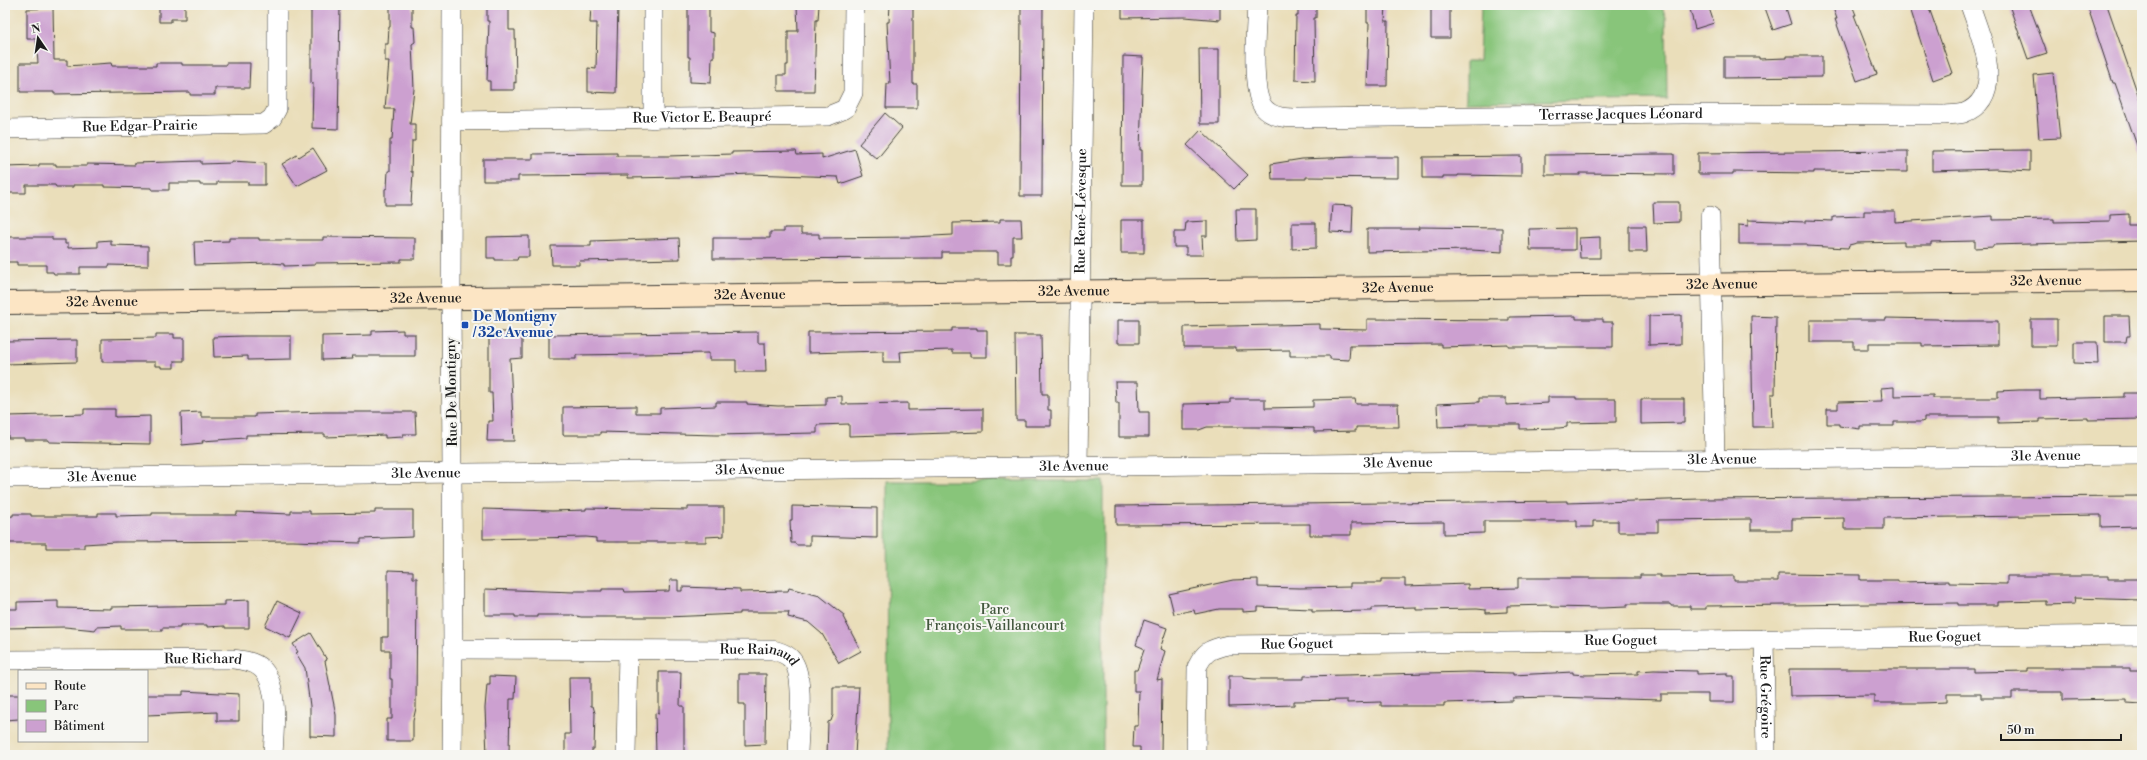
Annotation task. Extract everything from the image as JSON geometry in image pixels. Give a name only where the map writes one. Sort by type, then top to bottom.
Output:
[{"type":"street","name":"Rue Edgar-Prairie","points":[[5,128],[252,126],[264,124],[272,118],[277,109],[277,5]]},
{"type":"street","name":"Rue De Montigny","points":[[452,5],[451,297],[454,650],[452,755]]},
{"type":"street","points":[[653,119],[654,5]]},
{"type":"street","name":"Rue Victor E. Beaupré","points":[[452,121],[810,118],[828,116],[845,109],[853,93],[854,5]]},
{"type":"street","name":"Rue René-Lévesque","points":[[1078,466],[1084,5]]},
{"type":"street","name":"Terrasse Jacques Léonard","points":[[1257,5],[1256,82],[1258,99],[1264,108],[1271,114],[1283,118],[1684,114],[1945,115],[1963,113],[1976,105],[1984,95],[1988,79],[1987,62],[1983,42],[1970,5]]},
{"type":"street","points":[[1710,216],[1715,460]]},
{"type":"street","name":"32e Avenue","points":[[5,303],[2142,280]]},
{"type":"street","name":"31e Avenue","points":[[5,478],[2142,455]]},
{"type":"street","name":"Rue Goguet","points":[[1196,755],[1197,667],[1203,655],[1213,648],[1228,645],[2142,635]]},
{"type":"street","name":"Rue Grégoire","points":[[1764,639],[1766,755]]},
{"type":"street","name":"Rue Rainaud","points":[[454,650],[628,651],[762,649],[784,653],[793,660],[798,675],[798,755]]},
{"type":"street","points":[[626,755],[628,651]]},
{"type":"street","name":"Rue Richard","points":[[5,660],[232,658],[248,662],[261,668],[271,682],[274,701],[273,755]]},
{"type":"green space","points":[[1481,5],[1661,5],[1666,17],[1667,99],[1466,102],[1466,61],[1479,61]]},
{"type":"green space","name":"Parc François-Vaillancourt","points":[[887,481],[1103,481],[1103,755],[888,755]]},
{"type":"building","points":[[159,5],[185,5],[185,19],[171,19],[171,22],[159,22]]},
{"type":"building","points":[[311,5],[340,5],[338,129],[312,128],[313,83],[311,83]]},
{"type":"building","points":[[390,5],[412,5],[412,27],[414,27],[415,42],[412,44],[414,89],[410,124],[415,124],[415,141],[412,141],[411,172],[413,172],[411,205],[385,205],[385,189],[387,188],[388,171],[390,171],[390,140],[392,140],[394,109],[385,109],[389,61],[385,61],[385,44],[388,44]]},
{"type":"building","points":[[487,5],[509,5],[509,30],[515,30],[516,83],[514,82],[514,90],[490,90],[490,81],[487,81],[489,21],[487,21]]},
{"type":"building","points":[[591,5],[618,5],[616,93],[588,92],[588,68],[596,69],[597,23],[590,23]]},
{"type":"building","points":[[688,5],[709,5],[709,32],[714,33],[714,57],[712,57],[711,83],[690,82],[690,57],[688,57]]},
{"type":"building","points":[[797,5],[819,5],[818,20],[816,20],[814,91],[778,91],[778,75],[786,75],[786,65],[788,65],[788,31],[798,31]]},
{"type":"building","points":[[890,5],[913,5],[913,84],[917,84],[917,108],[886,108],[887,84],[890,84],[887,22],[889,22]]},
{"type":"building","points":[[1021,5],[1043,5],[1042,196],[1020,196]]},
{"type":"building","points":[[1122,5],[1220,5],[1220,20],[1185,17],[1122,18]]},
{"type":"building","points":[[1298,5],[1316,5],[1316,18],[1314,18],[1315,81],[1295,80],[1296,16],[1298,16]]},
{"type":"building","points":[[1367,5],[1386,5],[1385,21],[1388,21],[1387,86],[1367,86],[1369,23],[1367,23]]},
{"type":"building","points":[[1431,5],[1450,5],[1450,38],[1431,38]]},
{"type":"building","points":[[1689,5],[1708,5],[1714,23],[1695,29]]},
{"type":"building","points":[[1764,5],[1785,5],[1791,24],[1773,30]]},
{"type":"building","points":[[1832,5],[1852,5],[1856,15],[1854,15],[1877,74],[1857,81],[1835,19],[1837,19]]},
{"type":"building","points":[[1909,5],[1928,5],[1952,73],[1933,80]]},
{"type":"building","points":[[2009,5],[2029,5],[2047,53],[2028,59]]},
{"type":"building","points":[[2087,5],[2107,5],[2142,106],[2142,154],[2140,154],[2115,83],[2113,83]]},
{"type":"building","points":[[53,8],[54,60],[67,60],[67,66],[111,63],[112,66],[156,66],[156,63],[182,63],[182,65],[226,65],[226,63],[250,63],[249,88],[215,88],[215,95],[190,95],[190,92],[54,94],[54,92],[20,92],[20,63],[38,63],[36,39],[27,39],[27,9]]},
{"type":"building","points":[[1199,49],[1219,49],[1219,124],[1200,124]]},
{"type":"building","points":[[1123,56],[1143,57],[1140,150],[1142,150],[1142,185],[1122,185]]},
{"type":"building","points":[[1787,56],[1822,56],[1822,77],[1724,78],[1724,57],[1759,57],[1759,59],[1787,58]]},
{"type":"building","points":[[2053,73],[2060,138],[2039,139],[2034,75]]},
{"type":"building","points":[[885,113],[902,128],[877,159],[859,144]]},
{"type":"building","points":[[1201,130],[1248,175],[1234,189],[1187,145]]},
{"type":"building","points":[[313,148],[327,170],[297,186],[282,164],[297,155],[299,157]]},
{"type":"building","points":[[855,149],[863,176],[840,184],[838,177],[750,174],[628,178],[628,175],[518,176],[518,181],[483,181],[483,159],[533,159],[533,154],[617,153],[617,156],[668,156],[732,154],[732,152],[796,151],[797,155],[822,154],[822,159]]},
{"type":"building","points":[[2030,150],[2030,171],[1995,169],[1932,171],[1932,151]]},
{"type":"building","points":[[1908,151],[1908,172],[1814,171],[1814,173],[1733,172],[1733,174],[1698,174],[1698,153]]},
{"type":"building","points":[[1674,154],[1674,174],[1580,173],[1580,175],[1545,175],[1545,155]]},
{"type":"building","points":[[1521,156],[1521,176],[1458,175],[1443,176],[1443,178],[1423,178],[1423,157]]},
{"type":"building","points":[[1398,157],[1398,178],[1306,177],[1306,179],[1272,179],[1271,164],[1302,159]]},
{"type":"building","points":[[201,161],[201,164],[232,163],[232,161],[265,163],[265,185],[248,185],[248,182],[217,182],[217,185],[200,185],[200,183],[169,183],[169,190],[152,190],[152,188],[104,187],[104,185],[73,185],[73,187],[56,187],[55,185],[26,185],[26,193],[8,193],[8,190],[5,190],[5,167],[39,166],[39,164],[56,164],[56,166],[87,166],[87,164],[135,165],[135,163]]},
{"type":"building","points":[[1653,202],[1679,202],[1679,222],[1654,223]]},
{"type":"building","points":[[1332,205],[1353,206],[1352,233],[1330,232]]},
{"type":"building","points":[[1236,209],[1256,209],[1256,240],[1237,241]]},
{"type":"building","points":[[1864,211],[1895,211],[1895,222],[1993,216],[1993,220],[2054,219],[2054,222],[2110,221],[2110,215],[2129,214],[2129,225],[2142,225],[2142,241],[1993,245],[1993,247],[1975,248],[1975,241],[1931,242],[1931,245],[1904,245],[1904,242],[1857,243],[1849,245],[1848,248],[1806,246],[1806,244],[1739,244],[1739,225],[1748,226],[1748,220],[1806,222],[1806,220],[1833,221],[1833,217],[1864,216]]},
{"type":"building","points":[[1000,219],[1021,219],[1022,237],[1013,237],[1013,255],[1011,255],[1011,264],[998,264],[998,252],[942,252],[942,258],[713,259],[713,238],[770,238],[770,232],[784,232],[784,228],[801,228],[801,234],[819,234],[819,238],[913,237],[953,235],[953,223],[1000,222]]},
{"type":"building","points":[[1121,220],[1144,220],[1144,253],[1121,253]]},
{"type":"building","points":[[1207,221],[1207,236],[1202,236],[1203,255],[1186,255],[1186,247],[1174,247],[1174,232],[1185,232],[1186,222]]},
{"type":"building","points":[[1292,223],[1316,223],[1316,248],[1292,249]]},
{"type":"building","points":[[1629,226],[1646,226],[1647,252],[1629,252]]},
{"type":"building","points":[[1419,227],[1502,228],[1502,252],[1472,250],[1367,252],[1367,229],[1419,229]]},
{"type":"building","points":[[1575,228],[1575,250],[1530,250],[1529,229]]},
{"type":"building","points":[[529,236],[529,257],[518,257],[517,260],[495,260],[495,258],[487,258],[487,237]]},
{"type":"building","points":[[7,237],[52,237],[52,240],[65,240],[65,244],[68,244],[68,248],[98,247],[98,241],[111,240],[111,245],[148,246],[148,266],[109,265],[109,267],[80,267],[80,274],[54,274],[53,272],[46,272],[46,265],[17,265],[17,262],[7,262]]},
{"type":"building","points":[[323,237],[415,238],[415,259],[401,259],[401,262],[315,263],[315,265],[284,266],[284,264],[271,263],[195,265],[194,242],[229,241],[229,238],[259,238],[259,240],[323,240]]},
{"type":"building","points":[[1600,237],[1600,258],[1580,258],[1579,238]]},
{"type":"building","points":[[679,238],[680,259],[579,261],[579,265],[552,265],[551,246],[591,246],[591,241]]},
{"type":"building","points":[[1681,315],[1681,344],[1649,345],[1649,316]]},
{"type":"building","points":[[1576,316],[1576,319],[1603,319],[1603,322],[1613,322],[1613,347],[1509,347],[1509,345],[1441,347],[1441,344],[1350,345],[1349,360],[1330,359],[1330,356],[1290,356],[1290,350],[1236,351],[1236,348],[1184,348],[1184,327],[1320,324],[1320,329],[1367,330],[1367,319],[1509,320],[1509,317]]},
{"type":"building","points":[[1751,316],[1776,317],[1775,394],[1771,394],[1772,427],[1753,427]]},
{"type":"building","points":[[2105,316],[2129,316],[2130,336],[2127,336],[2126,342],[2105,342]]},
{"type":"building","points":[[1886,318],[1936,319],[1952,321],[1998,321],[1998,345],[1922,346],[1922,343],[1869,343],[1869,349],[1854,349],[1854,342],[1810,342],[1810,320],[1886,320]]},
{"type":"building","points":[[2031,319],[2057,319],[2057,346],[2031,346]]},
{"type":"building","points":[[1118,320],[1139,320],[1139,343],[1118,343]]},
{"type":"building","points":[[952,328],[977,328],[977,330],[987,330],[987,357],[970,357],[970,353],[952,353],[952,350],[912,351],[900,352],[901,362],[883,362],[883,351],[808,353],[808,332],[952,331]]},
{"type":"building","points":[[403,330],[403,334],[415,334],[415,356],[352,356],[353,359],[322,360],[322,336],[372,335],[372,331]]},
{"type":"building","points":[[489,332],[522,332],[522,358],[510,359],[514,441],[487,441],[488,421],[493,421],[492,393],[489,393]]},
{"type":"building","points":[[758,332],[758,343],[765,343],[766,372],[736,372],[736,360],[709,360],[709,353],[576,355],[576,359],[549,359],[549,335]]},
{"type":"building","points":[[156,334],[174,334],[174,338],[184,338],[184,361],[174,361],[174,368],[161,368],[161,366],[155,366],[155,362],[102,362],[102,339],[156,338]]},
{"type":"building","points":[[1015,335],[1041,335],[1042,394],[1048,394],[1048,410],[1051,410],[1051,426],[1025,426],[1025,420],[1016,420]]},
{"type":"building","points":[[291,336],[291,359],[248,360],[248,356],[214,357],[213,337]]},
{"type":"building","points":[[77,340],[77,362],[5,364],[5,341]]},
{"type":"building","points":[[2074,342],[2097,342],[2098,364],[2074,363]]},
{"type":"building","points":[[1115,382],[1138,382],[1139,412],[1149,412],[1149,437],[1119,437],[1119,403],[1116,403]]},
{"type":"building","points":[[1894,387],[1894,396],[1933,395],[1933,398],[1998,398],[1998,391],[2019,390],[2040,390],[2040,399],[2124,397],[2124,393],[2142,393],[2142,419],[2040,419],[2040,422],[1998,423],[1998,417],[1924,417],[1924,421],[1921,422],[1894,422],[1894,426],[1860,426],[1860,429],[1839,426],[1839,424],[1827,424],[1827,409],[1838,409],[1838,402],[1882,401],[1881,388]]},
{"type":"building","points":[[842,396],[842,404],[908,403],[908,410],[983,409],[983,432],[849,436],[849,424],[817,425],[817,433],[716,435],[600,432],[600,435],[563,435],[563,407],[636,406],[636,413],[660,413],[660,408],[716,406],[716,402],[747,402],[747,404],[778,406],[826,405],[826,397]]},
{"type":"building","points":[[1548,397],[1616,399],[1616,422],[1567,423],[1567,427],[1559,428],[1520,429],[1520,424],[1466,424],[1466,426],[1438,427],[1437,404],[1479,402],[1479,398],[1506,398],[1506,405],[1548,403]]},
{"type":"building","points":[[1230,399],[1265,399],[1265,408],[1313,407],[1313,400],[1355,399],[1356,404],[1398,404],[1399,427],[1356,427],[1356,431],[1314,432],[1314,428],[1276,427],[1207,427],[1199,430],[1183,430],[1183,404],[1230,403]]},
{"type":"building","points":[[1641,399],[1684,399],[1684,423],[1641,424]]},
{"type":"building","points":[[84,409],[115,409],[115,417],[150,416],[150,444],[49,442],[49,440],[24,440],[24,438],[8,438],[8,416],[84,414]]},
{"type":"building","points":[[201,412],[201,417],[255,417],[255,414],[415,412],[416,434],[403,434],[403,437],[385,438],[385,435],[325,437],[325,434],[246,435],[246,438],[202,441],[203,443],[182,445],[181,413]]},
{"type":"building","points":[[2141,496],[2141,526],[2101,527],[2101,515],[1884,518],[1884,529],[1844,529],[1844,518],[1792,519],[1792,530],[1751,530],[1751,519],[1658,520],[1658,532],[1618,532],[1618,521],[1593,521],[1593,527],[1577,527],[1577,521],[1484,521],[1484,533],[1444,534],[1444,522],[1351,523],[1351,535],[1310,535],[1310,524],[1116,525],[1116,506],[1567,501],[1567,503],[1700,499]]},
{"type":"building","points":[[792,506],[877,508],[877,538],[810,536],[810,545],[796,545],[795,543],[791,543],[790,520],[792,520]]},
{"type":"building","points":[[688,507],[724,507],[724,536],[706,537],[706,542],[596,542],[596,538],[586,537],[483,539],[483,509],[552,511],[586,510],[586,508],[688,510]]},
{"type":"building","points":[[375,510],[413,510],[413,537],[361,539],[361,543],[292,541],[116,542],[84,544],[84,548],[46,548],[46,543],[5,543],[5,517],[13,516],[13,514],[31,514],[31,516],[98,516],[98,513],[116,513],[116,516],[152,515],[152,513],[170,513],[170,515],[237,515],[237,512],[291,514],[291,511],[310,511],[310,514],[375,513]]},
{"type":"building","points":[[388,570],[413,571],[413,578],[417,578],[416,708],[413,721],[413,741],[387,741],[387,719],[392,719],[392,679],[390,679],[390,650],[382,650],[382,637],[388,637]]},
{"type":"building","points":[[1778,574],[1860,575],[1860,580],[1898,580],[1898,582],[1949,581],[1949,583],[2007,584],[2007,576],[2108,576],[2108,579],[2142,579],[2142,600],[2074,598],[2075,604],[2046,605],[2046,601],[1998,602],[1998,605],[1958,605],[1958,603],[1706,606],[1706,609],[1690,609],[1690,606],[1671,606],[1671,604],[1627,604],[1627,607],[1601,608],[1551,607],[1551,605],[1507,606],[1507,612],[1486,613],[1486,610],[1477,609],[1416,610],[1416,607],[1372,608],[1372,611],[1312,612],[1312,609],[1258,607],[1258,611],[1243,612],[1243,609],[1219,609],[1195,614],[1194,610],[1174,614],[1169,594],[1233,580],[1258,579],[1258,587],[1350,587],[1350,583],[1381,583],[1381,579],[1405,579],[1405,586],[1468,584],[1468,589],[1518,588],[1518,578],[1640,578],[1640,575],[1660,575],[1660,577],[1734,576],[1734,581],[1778,581]]},
{"type":"building","points":[[670,580],[678,580],[678,591],[682,591],[682,587],[740,589],[740,592],[788,591],[789,588],[820,596],[844,615],[843,617],[861,651],[839,663],[822,634],[808,622],[788,617],[789,612],[740,612],[740,614],[666,617],[581,617],[573,615],[537,615],[537,617],[515,617],[515,615],[485,615],[485,589],[574,592],[602,591],[602,589],[624,589],[625,592],[669,591]]},
{"type":"building","points":[[249,600],[249,628],[180,625],[180,628],[162,628],[162,631],[149,631],[149,629],[121,629],[121,626],[96,627],[96,630],[65,627],[5,628],[5,609],[17,609],[17,602],[58,601],[58,608],[111,609],[111,607],[225,605],[225,601]]},
{"type":"building","points":[[277,601],[302,613],[290,638],[265,626]]},
{"type":"building","points":[[1144,620],[1167,628],[1160,649],[1165,651],[1157,680],[1162,679],[1161,755],[1140,755],[1140,747],[1133,747],[1134,726],[1138,726],[1139,691],[1134,691],[1134,670],[1137,670],[1144,650],[1136,645]]},
{"type":"building","points":[[311,633],[327,660],[325,661],[336,715],[336,737],[310,736],[310,706],[305,668],[296,653],[298,652],[293,644]]},
{"type":"building","points":[[2027,668],[2130,668],[2130,671],[2142,671],[2142,704],[2127,703],[2127,699],[2062,700],[2062,692],[2012,692],[2012,698],[1981,698],[1981,694],[1947,694],[1947,702],[1921,703],[1874,703],[1874,695],[1790,696],[1789,669],[1974,669],[1974,672],[2027,671]]},
{"type":"building","points":[[1638,671],[1697,671],[1697,674],[1727,673],[1727,676],[1734,676],[1734,702],[1708,702],[1708,694],[1661,694],[1661,700],[1550,697],[1513,698],[1513,701],[1444,703],[1444,706],[1381,706],[1381,702],[1347,703],[1347,700],[1294,701],[1294,705],[1229,707],[1229,676],[1244,676],[1244,678],[1254,679],[1304,679],[1304,676],[1469,672],[1513,673],[1513,675],[1573,672],[1573,674],[1585,675],[1638,674]]},
{"type":"building","points":[[659,672],[681,672],[680,706],[684,706],[684,755],[656,755],[655,713],[659,714]]},
{"type":"building","points":[[739,674],[766,674],[765,744],[745,745],[745,704],[739,704]]},
{"type":"building","points":[[490,676],[516,677],[515,699],[510,699],[509,755],[487,755],[485,708],[487,684],[490,684]]},
{"type":"building","points":[[569,677],[591,677],[591,706],[593,706],[595,713],[594,749],[592,749],[592,755],[565,755],[565,734],[570,734]]},
{"type":"building","points":[[833,687],[859,687],[855,755],[827,755],[828,722],[831,721],[833,715]]},
{"type":"building","points":[[183,691],[239,694],[239,721],[217,721],[217,712],[148,715],[148,695],[183,695]]},
{"type":"building","points":[[5,695],[18,695],[18,719],[5,720]]},
{"type":"place","name":"De Montigny / 32e Avenue","points":[[465,325]]}]
